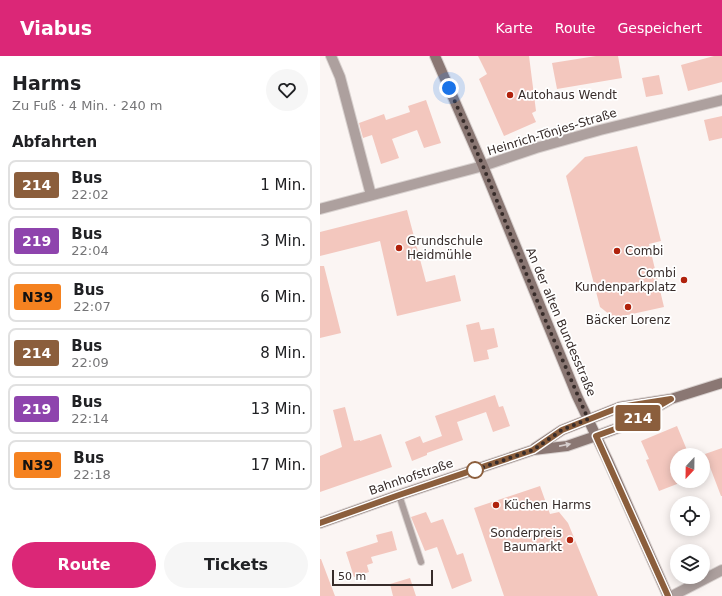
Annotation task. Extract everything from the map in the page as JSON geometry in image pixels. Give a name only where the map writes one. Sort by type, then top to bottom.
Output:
[{"type":"street","points":[[331,56],[340,77],[371,195]]},
{"type":"street","name":"An der alten Bundesstraße","points":[[435,56],[483,166],[538,303],[588,419],[668,596]]},
{"type":"street","name":"Heinrich-Tönjes-Straße","points":[[320,209],[483,166],[536,148],[600,130],[722,100]]},
{"type":"street","name":"Bahnhofstraße","points":[[533,450],[562,430],[620,407],[671,399],[722,383]]},
{"type":"street","name":"Bahnhofstraße","points":[[320,522],[533,450],[567,446],[596,436],[626,425],[671,399]]},
{"type":"street","points":[[672,596],[722,570]]},
{"type":"lane","points":[[399,495],[422,562]]},
{"type":"building","name":"Autohaus Wendt","points":[[478,56],[529,56],[536,111],[532,113],[536,122],[504,136],[479,79],[487,74]]},
{"type":"building","points":[[596,56],[618,56],[622,78],[557,89],[552,63]]},
{"type":"building","points":[[714,56],[722,56],[722,82],[688,91],[681,65]]},
{"type":"building","points":[[659,75],[663,94],[646,97],[642,78]]},
{"type":"building","points":[[426,100],[441,143],[424,148],[417,130],[392,139],[399,158],[381,164],[372,135],[363,138],[359,123],[384,114],[386,120],[410,112],[408,106]]},
{"type":"building","points":[[722,116],[722,138],[709,141],[704,120]]},
{"type":"building","points":[[637,146],[661,241],[649,244],[664,307],[614,318],[600,307],[566,176],[585,157]]},
{"type":"building","name":"Grundschule Heidmühle","points":[[407,210],[426,282],[455,275],[461,301],[397,316],[380,241],[320,256],[320,232]]},
{"type":"building","points":[[320,266],[324,266],[341,333],[320,338]]},
{"type":"building","points":[[479,322],[481,330],[494,328],[498,347],[487,350],[489,359],[474,362],[466,325]]},
{"type":"building","points":[[495,395],[499,407],[503,406],[510,426],[493,432],[486,412],[457,422],[463,440],[427,453],[427,455],[412,461],[405,442],[420,436],[423,443],[442,436],[435,416]]},
{"type":"building","points":[[345,407],[354,441],[360,441],[381,434],[392,467],[320,492],[320,456],[342,447],[333,410]]},
{"type":"building","points":[[677,426],[686,448],[670,448],[670,487],[659,491],[646,460],[649,459],[641,441]]},
{"type":"building","points":[[722,448],[722,496],[710,467],[710,452]]},
{"type":"building","points":[[540,486],[550,514],[559,512],[568,523],[598,596],[504,596],[474,508]]},
{"type":"building","points":[[426,512],[431,523],[443,519],[457,555],[463,553],[472,581],[452,589],[437,547],[425,551],[411,517]]},
{"type":"building","points":[[392,531],[397,550],[371,557],[373,563],[367,565],[369,572],[354,577],[346,552],[378,542],[376,535]]},
{"type":"building","points":[[321,559],[335,596],[320,596]]},
{"type":"building","points":[[410,578],[416,596],[393,596],[390,584]]},
{"type":"bus line","name":"214","points":[[320,523],[533,450],[562,430],[620,407],[671,399],[626,425],[596,436],[668,596]]},
{"type":"place","name":"Autohaus Wendt","points":[[510,95]]},
{"type":"place","name":"Grundschule Heidmühle","points":[[399,248]]},
{"type":"place","name":"Combi","points":[[617,251]]},
{"type":"place","name":"Combi Kundenparkplatz","points":[[684,280]]},
{"type":"place","name":"Bäcker Lorenz","points":[[628,307]]},
{"type":"place","name":"Küchen Harms","points":[[496,505]]},
{"type":"place","name":"Sonderpreis Baumarkt","points":[[570,540]]},
{"type":"route","points":[[449,88],[483,166],[577,396],[588,419],[562,430],[533,450],[475,470]]}]
